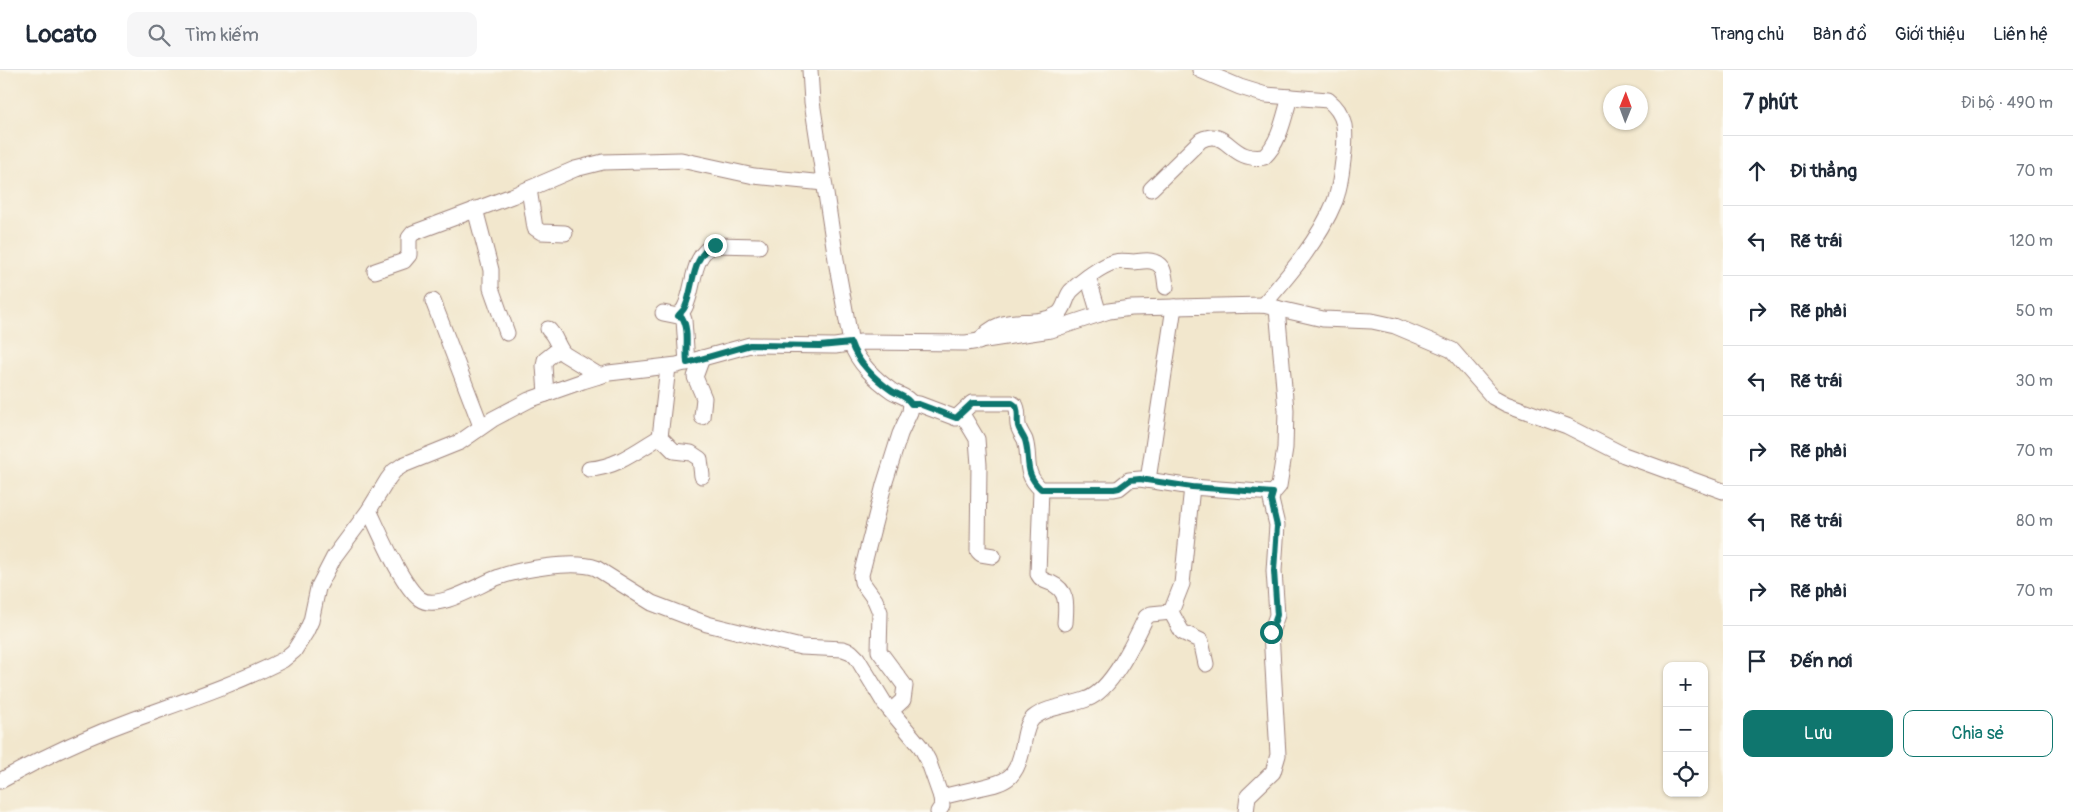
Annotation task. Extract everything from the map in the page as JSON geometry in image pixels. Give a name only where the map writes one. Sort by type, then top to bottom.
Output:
[{"type":"street","points":[[810,70],[812,102],[824,183],[851,343],[856,355],[872,373],[890,390],[907,398],[911,404],[910,412],[900,434],[884,485],[861,575],[862,582],[875,600],[880,612],[879,651],[905,686],[903,700],[892,711]]},
{"type":"street","points":[[1200,70],[1240,87],[1266,95],[1328,100],[1343,117],[1345,136],[1341,178],[1335,200],[1320,229],[1270,307],[1286,410],[1285,448],[1280,486],[1273,493],[1271,500],[1277,526],[1274,571],[1277,615],[1271,632],[1278,755],[1273,772],[1248,796],[1246,812]]},
{"type":"street","points":[[1151,189],[1202,140],[1209,136],[1217,136],[1242,155],[1254,158],[1264,157],[1270,152],[1279,134],[1290,97]]},
{"type":"street","points":[[375,271],[404,261],[409,255],[409,238],[413,233],[529,189],[575,169],[596,163],[681,160],[754,176],[824,183]]},
{"type":"street","points":[[529,189],[536,228],[541,232],[565,233]]},
{"type":"street","points":[[475,209],[491,270],[491,288],[508,334]]},
{"type":"street","points":[[687,363],[685,350],[686,326],[682,317],[671,314],[686,306],[698,265],[703,255],[710,246],[715,245],[759,246]]},
{"type":"street","points":[[979,342],[986,331],[991,328],[1005,323],[1047,318],[1057,314],[1062,310],[1071,291],[1088,277],[1116,262],[1145,259],[1156,263],[1162,268],[1166,287]]},
{"type":"street","points":[[1088,277],[1099,314]]},
{"type":"street","points":[[433,301],[481,426]]},
{"type":"street","points":[[0,781],[66,747],[126,722],[182,703],[283,660],[294,651],[311,621],[318,588],[324,574],[369,510],[388,479],[399,468],[460,442],[481,426],[529,400],[546,394],[616,372],[668,367],[750,345],[820,346],[851,343],[955,344],[979,342],[1051,330],[1120,309],[1270,307],[1323,319],[1387,324],[1447,347],[1498,401],[1567,426],[1624,456],[1723,491]]},
{"type":"street","points":[[1148,480],[1174,308]]},
{"type":"street","points":[[548,329],[557,340],[559,348],[568,357],[600,376]]},
{"type":"street","points":[[546,394],[544,366],[546,360],[559,348]]},
{"type":"street","points":[[702,358],[695,377],[704,398],[702,417]]},
{"type":"street","points":[[660,437],[668,367]]},
{"type":"street","points":[[911,404],[919,404],[951,417],[958,417],[972,403],[1012,403],[1018,411],[1018,427],[1026,443],[1027,464],[1036,484],[1041,489],[1114,489],[1132,480],[1148,480],[1192,487],[1273,493]]},
{"type":"street","points":[[962,414],[977,439],[979,465],[978,551],[981,554],[993,556]]},
{"type":"street","points":[[589,469],[601,468],[621,461],[660,437]]},
{"type":"street","points":[[660,437],[674,451],[690,453],[700,459],[702,476]]},
{"type":"street","points":[[1171,612],[1182,584],[1192,487]]},
{"type":"street","points":[[1041,489],[1038,574],[1042,580],[1055,585],[1064,594],[1066,603],[1064,622]]},
{"type":"street","points":[[369,510],[392,558],[414,593],[423,601],[442,600],[464,593],[498,577],[526,569],[591,566],[652,603],[707,624],[801,647],[847,650],[857,658],[885,704],[921,747],[928,760],[941,797],[942,806],[938,812]]},
{"type":"street","points":[[941,797],[996,786],[1010,778],[1016,771],[1022,756],[1027,726],[1031,720],[1047,710],[1089,699],[1096,695],[1118,669],[1146,617],[1151,614],[1171,612]]},
{"type":"street","points":[[1171,612],[1182,632],[1200,641],[1206,664]]},
{"type":"route","points":[[715,245],[710,246],[703,255],[694,275],[686,306],[678,316],[682,317],[686,326],[685,350],[687,363],[750,345],[835,346],[851,343],[853,350],[863,364],[890,390],[907,398],[911,404],[919,404],[956,418],[972,403],[1012,403],[1016,406],[1018,411],[1018,427],[1026,443],[1029,471],[1041,489],[1114,489],[1119,488],[1130,480],[1140,479],[1192,487],[1273,493],[1271,500],[1277,526],[1274,571],[1277,615],[1271,632]]}]
